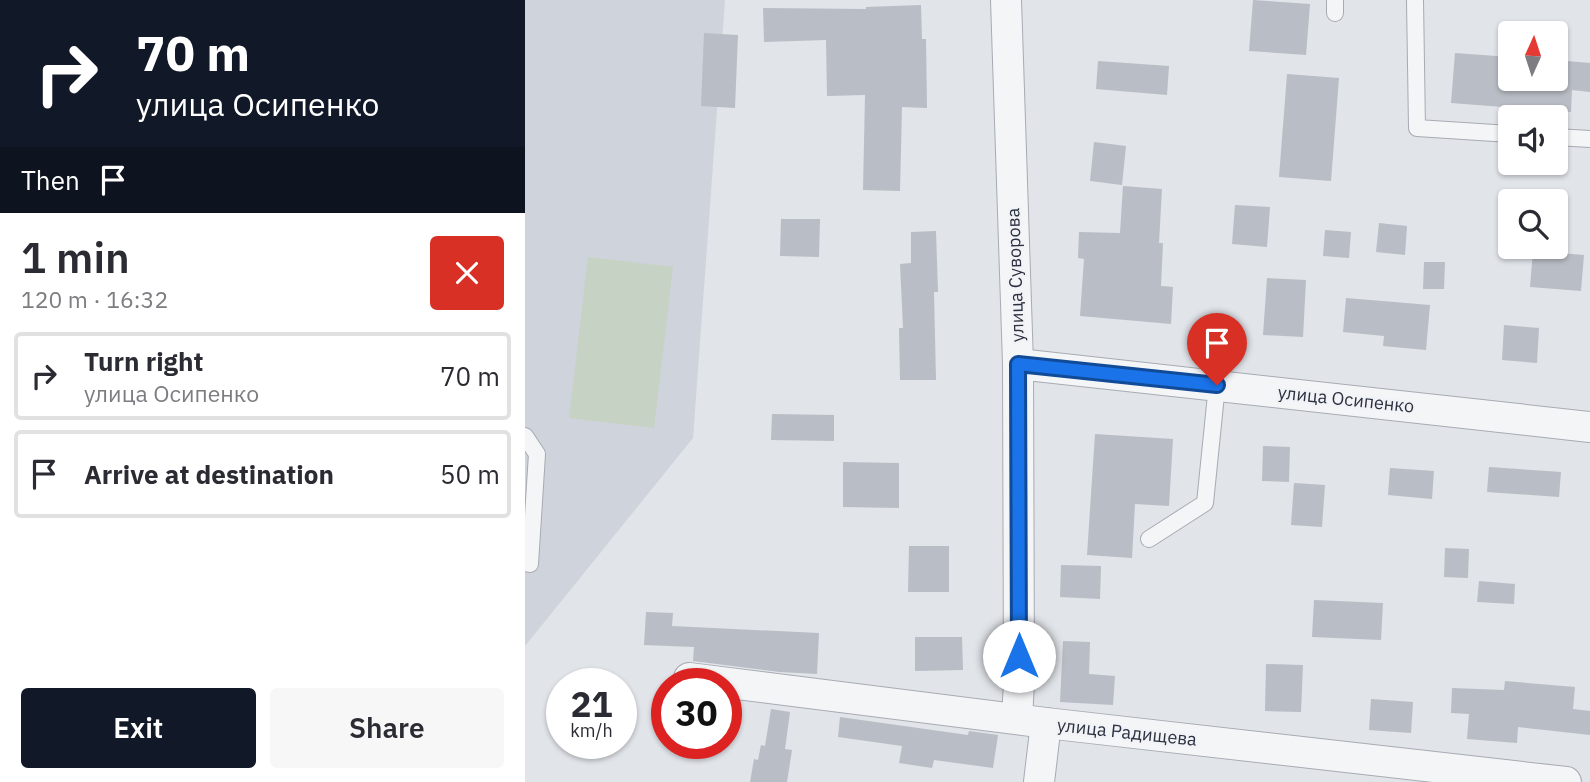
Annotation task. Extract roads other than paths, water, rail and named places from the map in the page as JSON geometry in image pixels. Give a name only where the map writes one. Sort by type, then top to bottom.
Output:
[{"type":"street","name":"улица Суворова","points":[[1006,0],[1018,364],[1017,718]]},
{"type":"street","name":"улица Осипенко","points":[[1018,364],[1590,427]]},
{"type":"street","name":"улица Радищева","points":[[742,685],[1046,723],[1566,782]]},
{"type":"street","points":[[1039,782],[1046,723]]},
{"type":"lane","points":[[1415,0],[1417,128],[1498,133]]},
{"type":"lane","points":[[1568,138],[1590,139]]},
{"type":"lane","points":[[1149,539],[1205,503],[1217,385]]},
{"type":"lane","points":[[525,436],[537,454],[530,564],[525,564]]}]
